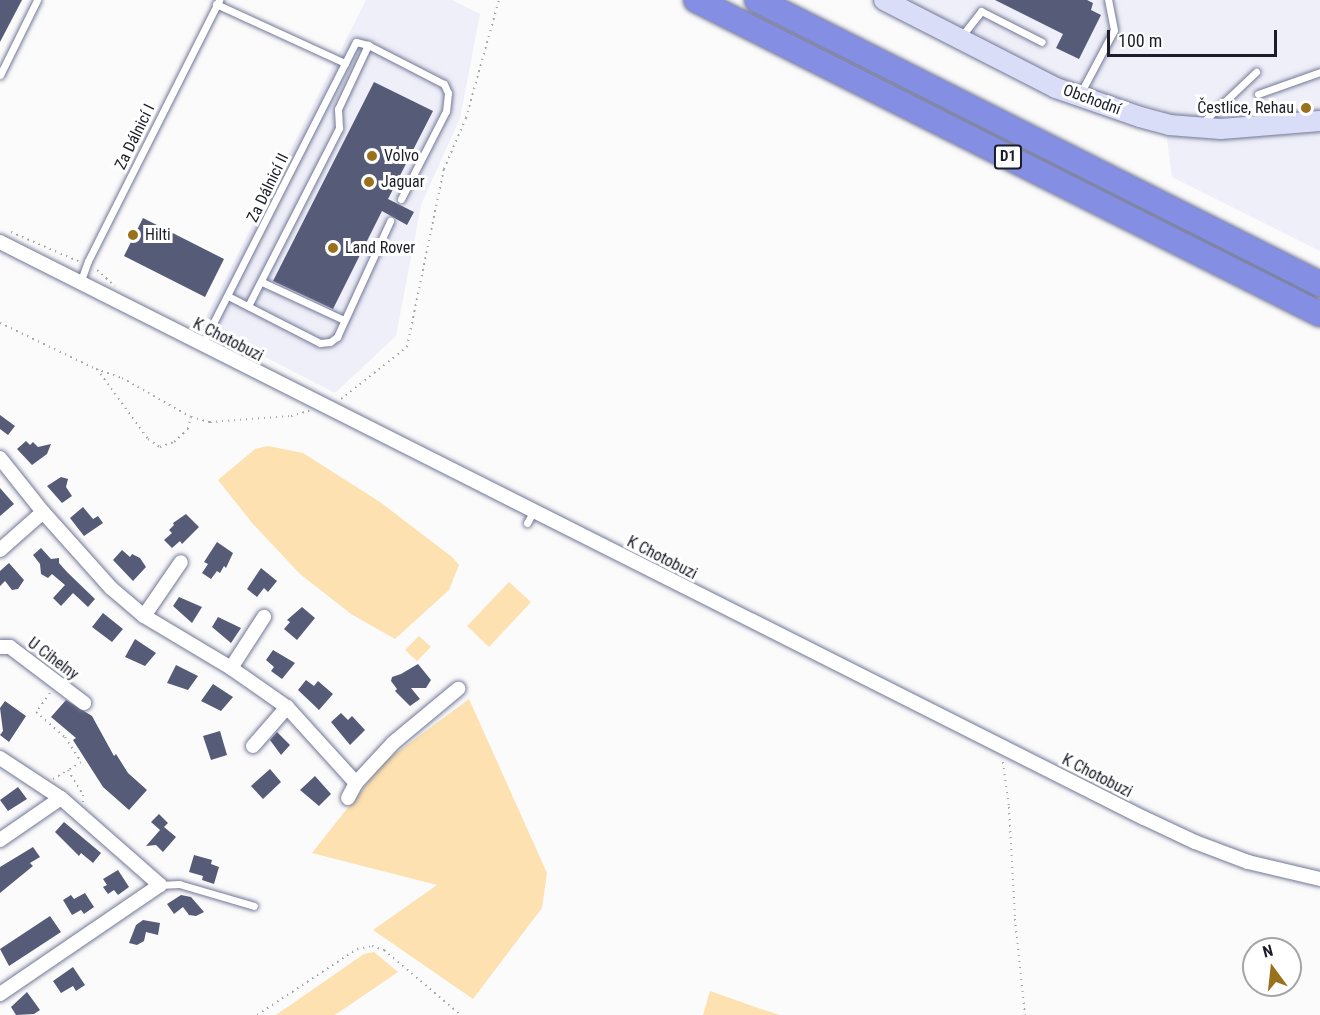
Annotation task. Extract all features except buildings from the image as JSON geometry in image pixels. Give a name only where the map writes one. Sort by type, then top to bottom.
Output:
[{"type":"highway","name":"D1","points":[[696,0],[1320,314]]},
{"type":"highway","name":"D1","points":[[757,0],[1320,284]]},
{"type":"street","name":"Obchodní","points":[[884,0],[1079,97],[1169,125],[1239,129],[1320,121]]},
{"type":"street","name":"K Chotobuzi","points":[[1,235],[80,283],[318,404],[530,518],[1195,842],[1248,862],[1320,879]]},
{"type":"street","points":[[0,458],[43,512],[111,588],[144,616],[231,668],[287,707],[356,783]]},
{"type":"street","points":[[0,550],[43,512]]},
{"type":"street","points":[[144,616],[181,562]]},
{"type":"street","points":[[231,668],[264,617]]},
{"type":"street","name":"U Cihelny","points":[[0,647],[10,647],[84,703]]},
{"type":"street","points":[[348,798],[356,783],[393,743],[458,689]]},
{"type":"street","points":[[253,747],[287,707]]},
{"type":"street","points":[[0,758],[61,798],[160,885],[0,994]]},
{"type":"street","points":[[0,840],[61,798]]},
{"type":"lane","points":[[0,75],[37,0]]},
{"type":"lane","points":[[1079,97],[1114,30],[1108,0]]},
{"type":"lane","name":"Za Dálnicí I","points":[[80,283],[88,261],[218,2],[345,63]]},
{"type":"lane","points":[[960,39],[981,11],[1042,42]]},
{"type":"lane","name":"Za Dálnicí II","points":[[202,345],[356,42],[368,45]]},
{"type":"lane","points":[[248,306],[339,128],[338,109],[368,45],[444,84],[448,93],[446,111],[401,200]]},
{"type":"lane","points":[[1197,128],[1256,72]]},
{"type":"lane","points":[[1258,94],[1320,72]]},
{"type":"lane","points":[[228,296],[320,343],[330,342],[337,337],[390,221]]},
{"type":"lane","points":[[262,282],[344,320]]},
{"type":"lane","points":[[160,885],[179,884],[254,906]]},
{"type":"path","points":[[340,399],[407,346],[444,169],[466,118],[499,0]]},
{"type":"path","points":[[1,235],[82,262]]},
{"type":"path","points":[[0,322],[96,369],[122,378],[191,417],[210,422],[291,416],[307,412],[318,404]]},
{"type":"path","points":[[96,369],[148,439],[160,447],[174,442],[188,429],[191,417]]},
{"type":"path","points":[[58,683],[36,712],[65,737],[81,762],[68,770]]},
{"type":"path","points":[[1008,749],[1003,768],[1010,807],[1015,919],[1024,1015]]},
{"type":"path","points":[[257,1015],[357,949],[372,946],[384,950],[461,1015]]},
{"type":"shaded area","points":[[366,0],[452,0],[480,14],[460,118],[421,205],[396,336],[335,393],[202,325]]},
{"type":"shaded area","points":[[893,0],[1320,0],[1320,251],[1172,177],[1163,110],[1096,93],[1058,78],[971,41]]},
{"type":"shaded area","points":[[268,446],[303,453],[380,502],[452,557],[459,565],[449,590],[395,639],[351,614],[300,574],[253,524],[218,480],[255,449]]},
{"type":"shaded area","points":[[509,582],[531,602],[489,647],[467,626]]},
{"type":"shaded area","points":[[419,636],[431,647],[417,661],[405,650]]},
{"type":"shaded area","points":[[469,699],[547,873],[542,908],[473,999],[373,930],[437,885],[312,853],[384,762]]},
{"type":"shaded area","points":[[374,952],[398,972],[335,1015],[276,1015],[364,954]]},
{"type":"shaded area","points":[[710,991],[761,1009],[780,1015],[703,1015]]},
{"type":"place","name":"Čestlice, Rehau","points":[[1306,108]]},
{"type":"place","name":"Volvo","points":[[372,156]]},
{"type":"place","name":"Jaguar","points":[[369,182]]},
{"type":"place","name":"Hilti","points":[[133,235]]},
{"type":"place","name":"Land Rover","points":[[333,248]]}]
